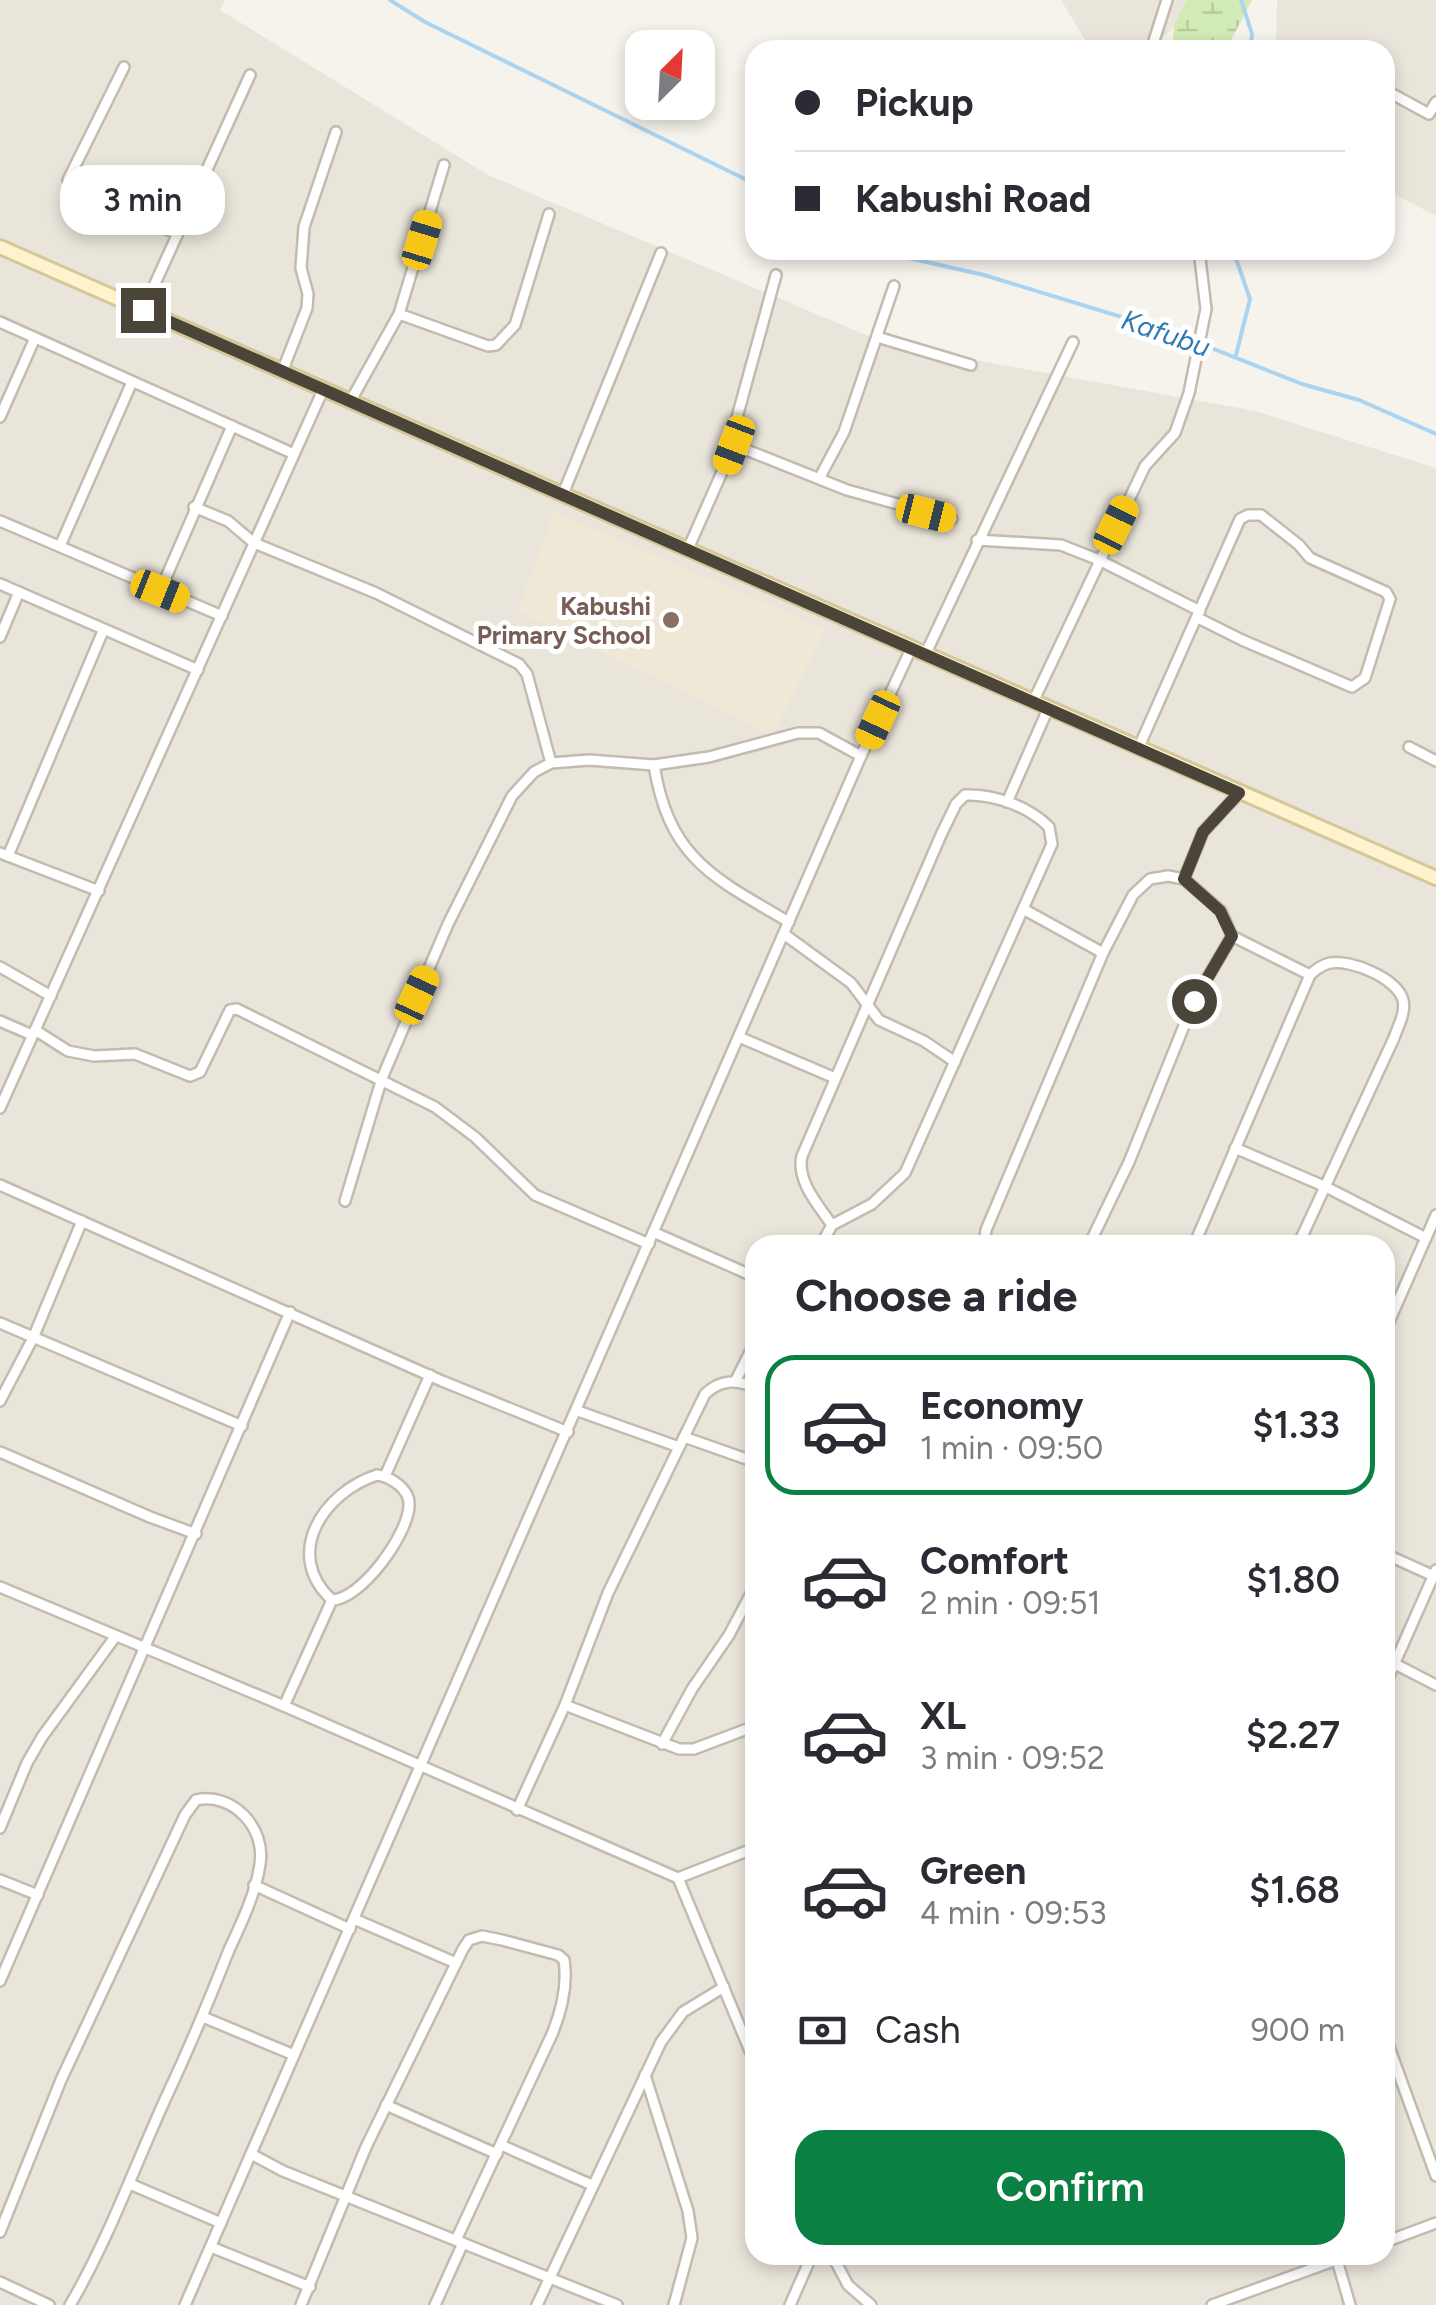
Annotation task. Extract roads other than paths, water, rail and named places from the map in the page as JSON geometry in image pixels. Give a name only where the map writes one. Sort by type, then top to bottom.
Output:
[{"type":"main road","points":[[0,247],[1436,878]]},
{"type":"street","points":[[1154,40],[1167,0]]},
{"type":"street","points":[[124,67],[68,180],[71,190],[176,233]]},
{"type":"street","points":[[143,310],[250,76]]},
{"type":"street","points":[[1395,96],[1432,116],[1436,102]]},
{"type":"street","points":[[282,372],[307,308],[308,294],[301,268],[304,227],[336,132]]},
{"type":"street","points":[[350,402],[398,314],[444,165]]},
{"type":"street","points":[[398,314],[496,346],[514,326],[549,214]]},
{"type":"street","points":[[563,494],[661,253]]},
{"type":"street","points":[[1032,702],[1145,466],[1175,433],[1189,393],[1205,314],[1201,260]]},
{"type":"street","points":[[688,548],[734,445],[732,432],[776,276]]},
{"type":"street","points":[[820,477],[844,432],[894,286]]},
{"type":"street","points":[[0,322],[294,454]]},
{"type":"street","points":[[876,337],[970,365]]},
{"type":"street","points":[[0,417],[35,338]]},
{"type":"street","points":[[925,655],[1073,342]]},
{"type":"street","points":[[60,546],[132,382]]},
{"type":"street","points":[[0,1108],[323,390]]},
{"type":"street","points":[[160,591],[232,426]]},
{"type":"street","points":[[734,445],[847,490],[952,519]]},
{"type":"street","points":[[194,508],[228,521],[254,543],[376,592],[519,664],[527,674],[550,762]]},
{"type":"street","points":[[978,540],[1060,545],[1099,560],[1199,614],[1352,687],[1365,678],[1390,599],[1386,592],[1310,558],[1300,545],[1261,515],[1240,519],[1199,614],[1138,749]]},
{"type":"street","points":[[0,520],[222,616]]},
{"type":"street","points":[[0,584],[198,670]]},
{"type":"street","points":[[0,637],[19,592]]},
{"type":"street","points":[[98,891],[4,854],[103,631]]},
{"type":"street","points":[[186,2305],[911,648]]},
{"type":"street","points":[[1007,802],[1048,708]]},
{"type":"street","points":[[345,1201],[382,1078],[448,924],[512,796],[534,772],[550,762],[589,760],[654,766],[709,757],[798,733],[819,734],[861,756]]},
{"type":"street","points":[[1409,747],[1436,761]]},
{"type":"street","points":[[654,766],[659,798],[680,844],[693,860],[724,884],[789,922]]},
{"type":"street","points":[[1184,879],[1203,832],[1239,793]]},
{"type":"street","points":[[827,1235],[832,1226],[872,1204],[905,1172],[1052,844],[1049,826],[1038,816],[979,794],[965,795],[956,804],[866,1004],[800,1166],[806,1186],[832,1226]]},
{"type":"street","points":[[985,1235],[1103,954],[1132,895],[1150,880],[1168,876],[1184,879],[1220,911],[1232,936],[1310,975]]},
{"type":"street","points":[[1025,910],[1103,954]]},
{"type":"street","points":[[784,934],[844,977],[888,1025],[924,1041],[954,1062]]},
{"type":"street","points":[[1094,1235],[1194,1001],[1232,936]]},
{"type":"street","points":[[1198,1235],[1310,975],[1322,965],[1335,962],[1389,980],[1404,1004],[1394,1038],[1303,1235]]},
{"type":"street","points":[[0,967],[51,996]]},
{"type":"street","points":[[0,1021],[34,1032],[68,1051],[94,1056],[136,1054],[190,1076],[200,1072],[234,1008],[435,1106],[536,1194],[649,1244]]},
{"type":"street","points":[[739,1037],[835,1078]]},
{"type":"street","points":[[1235,1148],[1326,1187],[1426,1238]]},
{"type":"street","points":[[0,1184],[430,1376],[568,1432]]},
{"type":"street","points":[[1395,1309],[1436,1215]]},
{"type":"street","points":[[0,1401],[34,1338],[82,1221]]},
{"type":"street","points":[[653,1232],[745,1273]]},
{"type":"street","points":[[0,1981],[290,1312]]},
{"type":"street","points":[[0,1324],[242,1426]]},
{"type":"street","points":[[736,1380],[745,1362]]},
{"type":"street","points":[[384,1476],[430,1376]]},
{"type":"street","points":[[517,1810],[565,1706],[608,1593],[705,1394],[715,1384],[736,1380],[745,1383]]},
{"type":"street","points":[[578,1411],[745,1459]]},
{"type":"street","points":[[0,1452],[196,1534]]},
{"type":"street","points":[[384,1476],[406,1493],[408,1514],[371,1577],[350,1596],[332,1600],[317,1578],[311,1560],[316,1524],[332,1500],[345,1490],[368,1478],[384,1476]]},
{"type":"street","points":[[1395,1558],[1435,1574],[1395,1657]]},
{"type":"street","points":[[0,1587],[678,1878],[745,2038]]},
{"type":"street","points":[[284,1706],[332,1600]]},
{"type":"street","points":[[662,1744],[745,1605]]},
{"type":"street","points":[[0,1828],[27,1762],[42,1737],[115,1637]]},
{"type":"street","points":[[1395,1669],[1436,1684]]},
{"type":"street","points":[[565,1706],[679,1749],[694,1748],[745,1730]]},
{"type":"street","points":[[0,2232],[61,2080],[172,1842],[196,1800],[210,1797],[229,1803],[249,1820],[257,1833],[261,1863],[254,1886],[203,2017],[130,2184],[70,2305]]},
{"type":"street","points":[[678,1878],[745,1852]]},
{"type":"street","points":[[0,1880],[38,1895]]},
{"type":"street","points":[[254,1886],[456,1963]]},
{"type":"street","points":[[301,2305],[386,2105],[469,1940],[482,1936],[558,1956],[566,1967],[563,2004],[435,2305]]},
{"type":"street","points":[[537,2305],[671,2026],[703,1997],[724,1986]]},
{"type":"street","points":[[203,2017],[294,2055]]},
{"type":"street","points":[[1395,2063],[1436,2174]]},
{"type":"street","points":[[645,2075],[677,2174],[692,2238],[674,2305]]},
{"type":"street","points":[[386,2105],[592,2185]]},
{"type":"street","points":[[251,2154],[283,2171],[617,2305]]},
{"type":"street","points":[[130,2184],[221,2223]]},
{"type":"street","points":[[1395,2238],[1436,2223]]},
{"type":"street","points":[[211,2246],[310,2286]]},
{"type":"street","points":[[790,2305],[808,2265]]},
{"type":"street","points":[[837,2265],[848,2285],[871,2305]]},
{"type":"street","points":[[1212,2305],[1323,2265]]},
{"type":"street","points":[[1338,2265],[1350,2305]]},
{"type":"street","points":[[0,2282],[49,2305]]},
{"type":"waterway","name":"Kafubu","points":[[390,0],[425,22],[745,179]]},
{"type":"waterway","points":[[1241,0],[1251,40]]},
{"type":"waterway","name":"Kafubu","points":[[917,260],[984,275],[1171,332],[1302,384],[1359,400],[1436,434]]},
{"type":"waterway","points":[[1236,260],[1250,299],[1236,355]]},
{"type":"place","name":"Kabushi Primary School","points":[[671,620]]}]
